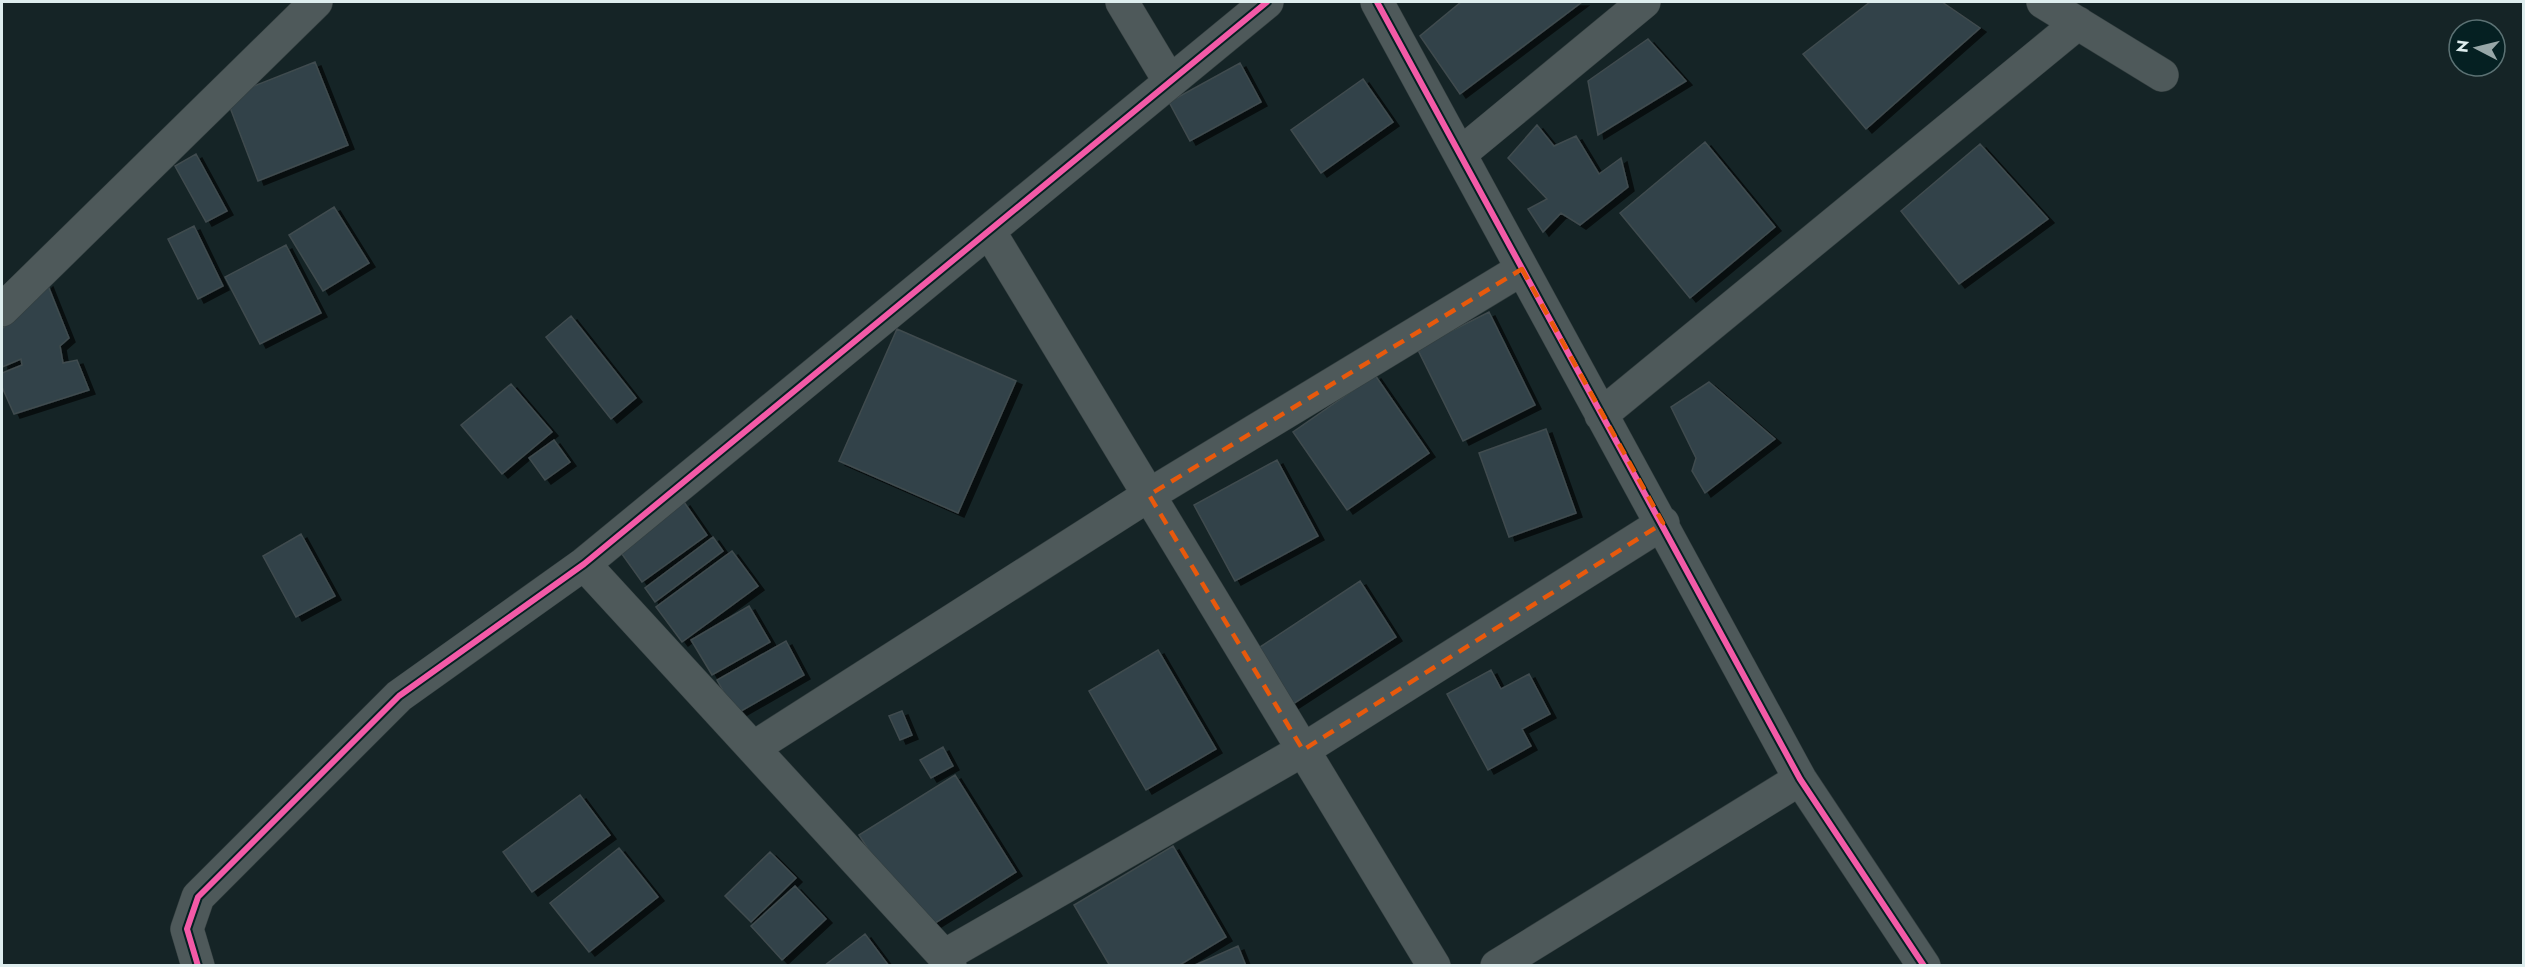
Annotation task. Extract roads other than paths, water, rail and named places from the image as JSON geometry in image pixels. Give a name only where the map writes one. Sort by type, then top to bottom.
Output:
[{"type":"street","points":[[2,310],[316,2]]},
{"type":"street","points":[[1122,2],[1170,82]]},
{"type":"street","points":[[198,966],[187,929],[198,897],[399,696],[584,564],[1267,2]]},
{"type":"street","points":[[1377,2],[1601,415],[1663,523],[1800,779],[1924,966]]},
{"type":"street","points":[[1460,154],[1644,2]]},
{"type":"street","points":[[2043,2],[2162,75]]},
{"type":"street","points":[[1601,415],[2078,23]]},
{"type":"street","points":[[989,231],[1434,966]]},
{"type":"street","points":[[753,748],[1149,495],[1522,269]]},
{"type":"street","points":[[584,564],[947,961],[1303,750],[1663,523]]},
{"type":"street","points":[[1497,966],[1800,779]]}]
